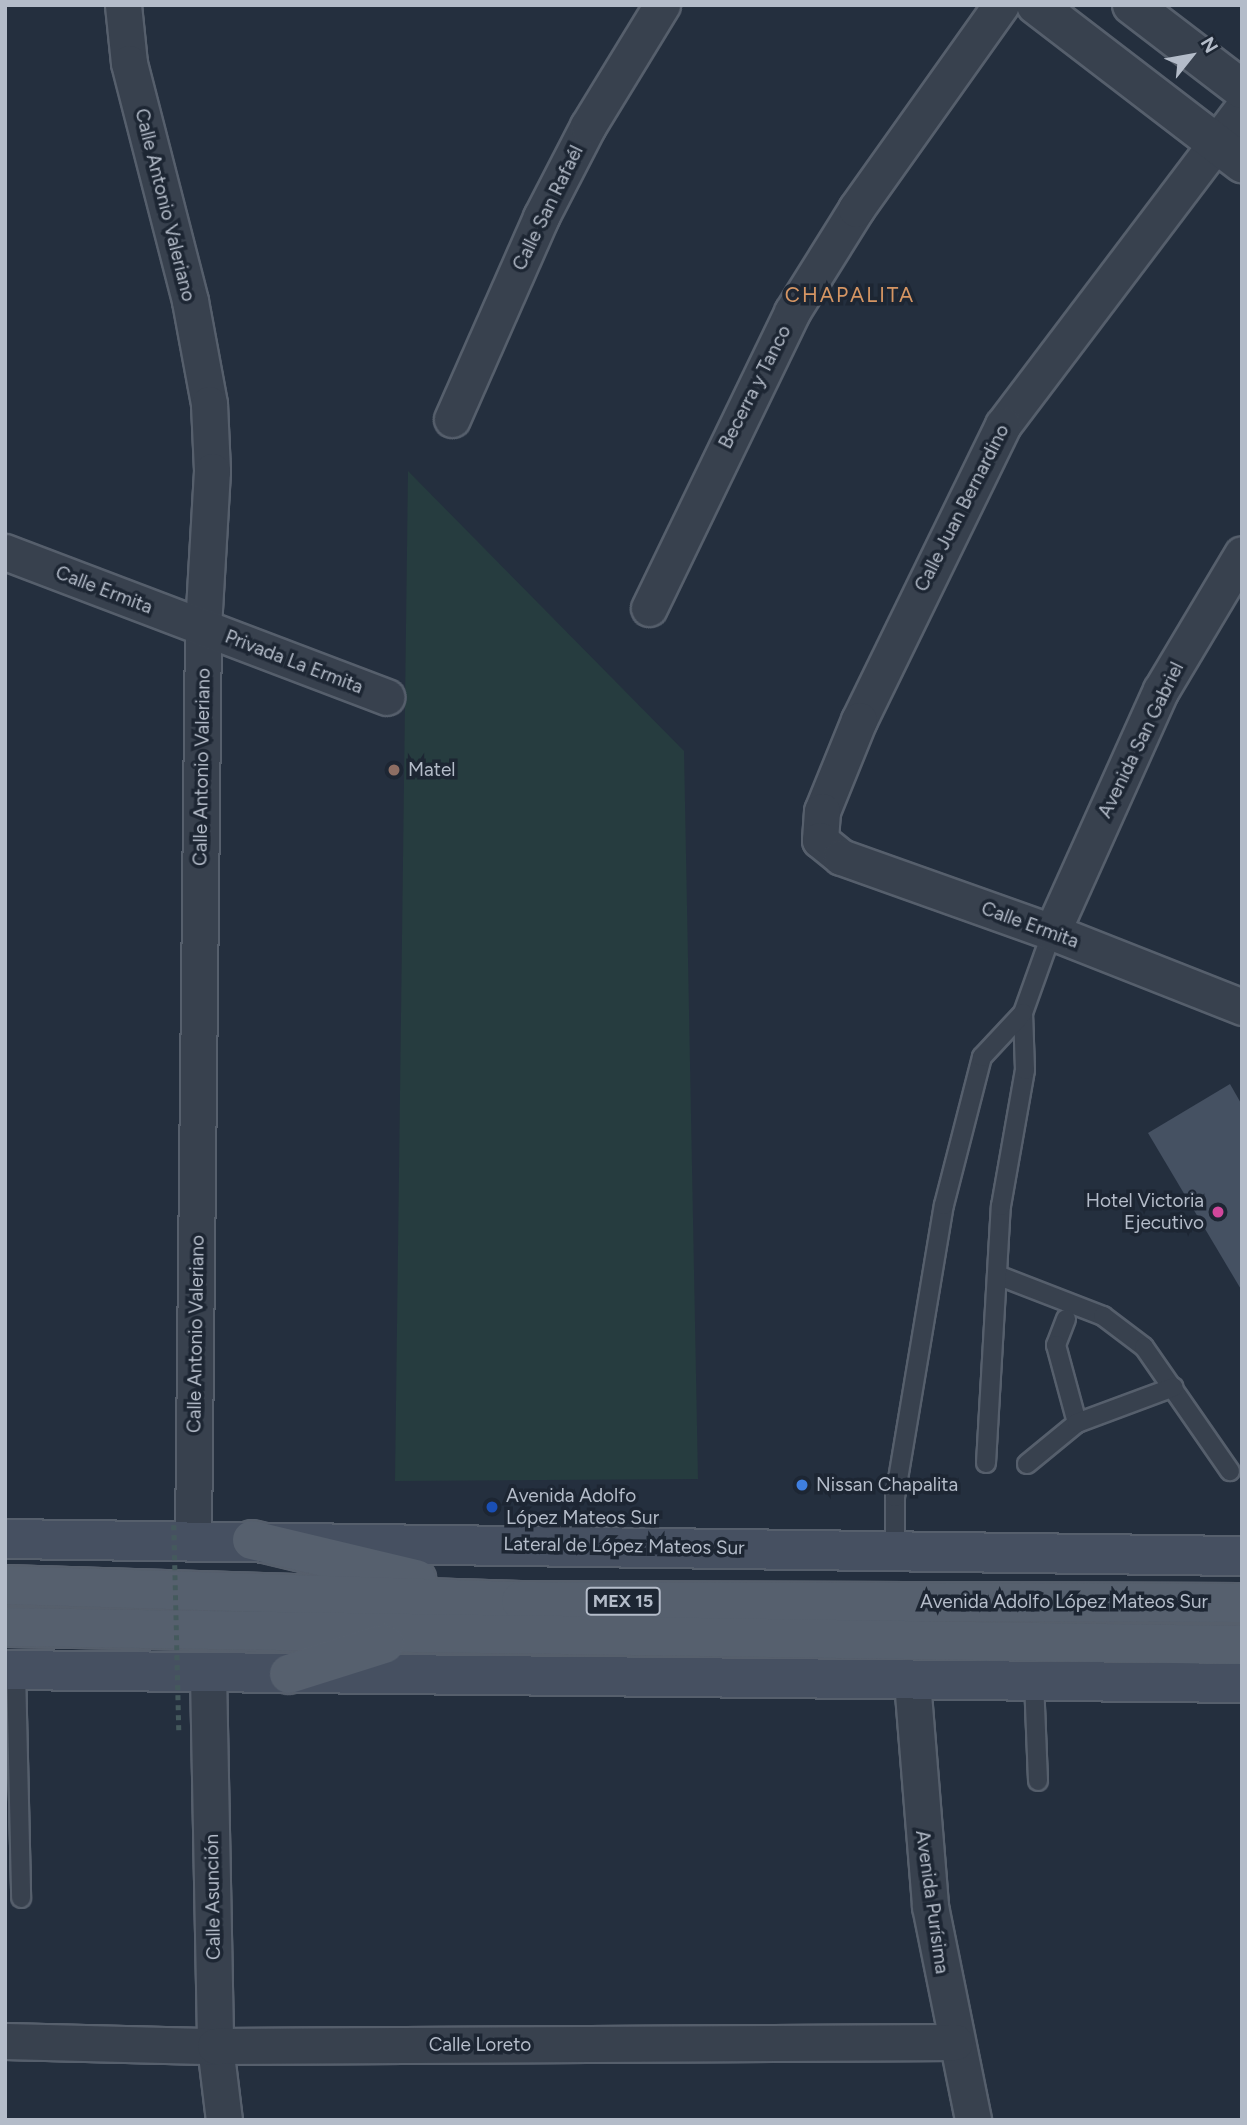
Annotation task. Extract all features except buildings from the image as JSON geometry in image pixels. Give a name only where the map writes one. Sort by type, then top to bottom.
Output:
[{"type":"main road","name":"Lateral de López Mateos Sur","points":[[5,1539],[184,1533],[252,1540],[1242,1556]]},
{"type":"main road","points":[[252,1540],[521,1601]]},
{"type":"main road","name":"Avenida Adolfo López Mateos Sur","points":[[5,1585],[521,1601],[1242,1603]]},
{"type":"main road","name":"Avenida Adolfo López Mateos Sur","points":[[5,1627],[1242,1645]]},
{"type":"main road","points":[[289,1674],[416,1633]]},
{"type":"main road","points":[[10,1670],[1242,1684]]},
{"type":"street","name":"Calle Antonio Valeriano","points":[[123,5],[129,64],[190,301],[209,404],[212,471],[203,627],[184,1533]]},
{"type":"street","name":"Calle San Rafaél","points":[[452,419],[547,206],[588,126],[662,5]]},
{"type":"street","name":"Becerra y Tanco","points":[[649,608],[792,312],[856,209],[1001,5]]},
{"type":"street","points":[[1036,5],[1228,152]]},
{"type":"street","points":[[1132,5],[1242,89]]},
{"type":"street","name":"Calle Juan Bernardino","points":[[820,840],[822,811],[859,720],[1003,425],[1228,152],[1242,109]]},
{"type":"street","name":"Calle Ermita","points":[[5,552],[203,627]]},
{"type":"street","name":"Avenida San Gabriel","points":[[1052,932],[1161,690],[1242,554]]},
{"type":"street","name":"Privada La Ermita","points":[[203,627],[386,697]]},
{"type":"street","name":"Calle Ermita","points":[[820,840],[841,857],[1052,932],[1242,1007]]},
{"type":"street","name":"Calle Asunción","points":[[208,1673],[215,2046],[224,2120]]},
{"type":"street","name":"Avenida Purísima","points":[[912,1681],[930,1906],[955,2042],[973,2120]]},
{"type":"street","name":"Calle Loreto","points":[[5,2041],[215,2046],[955,2042]]},
{"type":"lane","points":[[986,1463],[1005,1168],[1025,1070],[1023,1013],[1052,932]]},
{"type":"lane","points":[[895,1550],[895,1497],[944,1205],[982,1057],[1023,1013]]},
{"type":"lane","points":[[997,1275],[1103,1316],[1144,1347],[1230,1471]]},
{"type":"lane","points":[[1066,1320],[1056,1345],[1077,1423]]},
{"type":"lane","points":[[1027,1464],[1077,1423],[1174,1387]]},
{"type":"lane","points":[[10,1670],[21,1898]]},
{"type":"lane","points":[[1034,1681],[1038,1781]]},
{"type":"path","points":[[179,1735],[184,1533]]},
{"type":"green space","points":[[408,471],[684,751],[698,1479],[395,1481]]},
{"type":"place","name":"Matel","points":[[394,770]]},
{"type":"place","name":"Hotel Victoria Ejecutivo","points":[[1218,1212]]},
{"type":"place","name":"Nissan Chapalita","points":[[802,1485]]},
{"type":"place","name":"Avenida Adolfo López Mateos Sur","points":[[492,1507]]},
{"type":"district","name":"CHAPALITA","points":[[850,295]]}]
